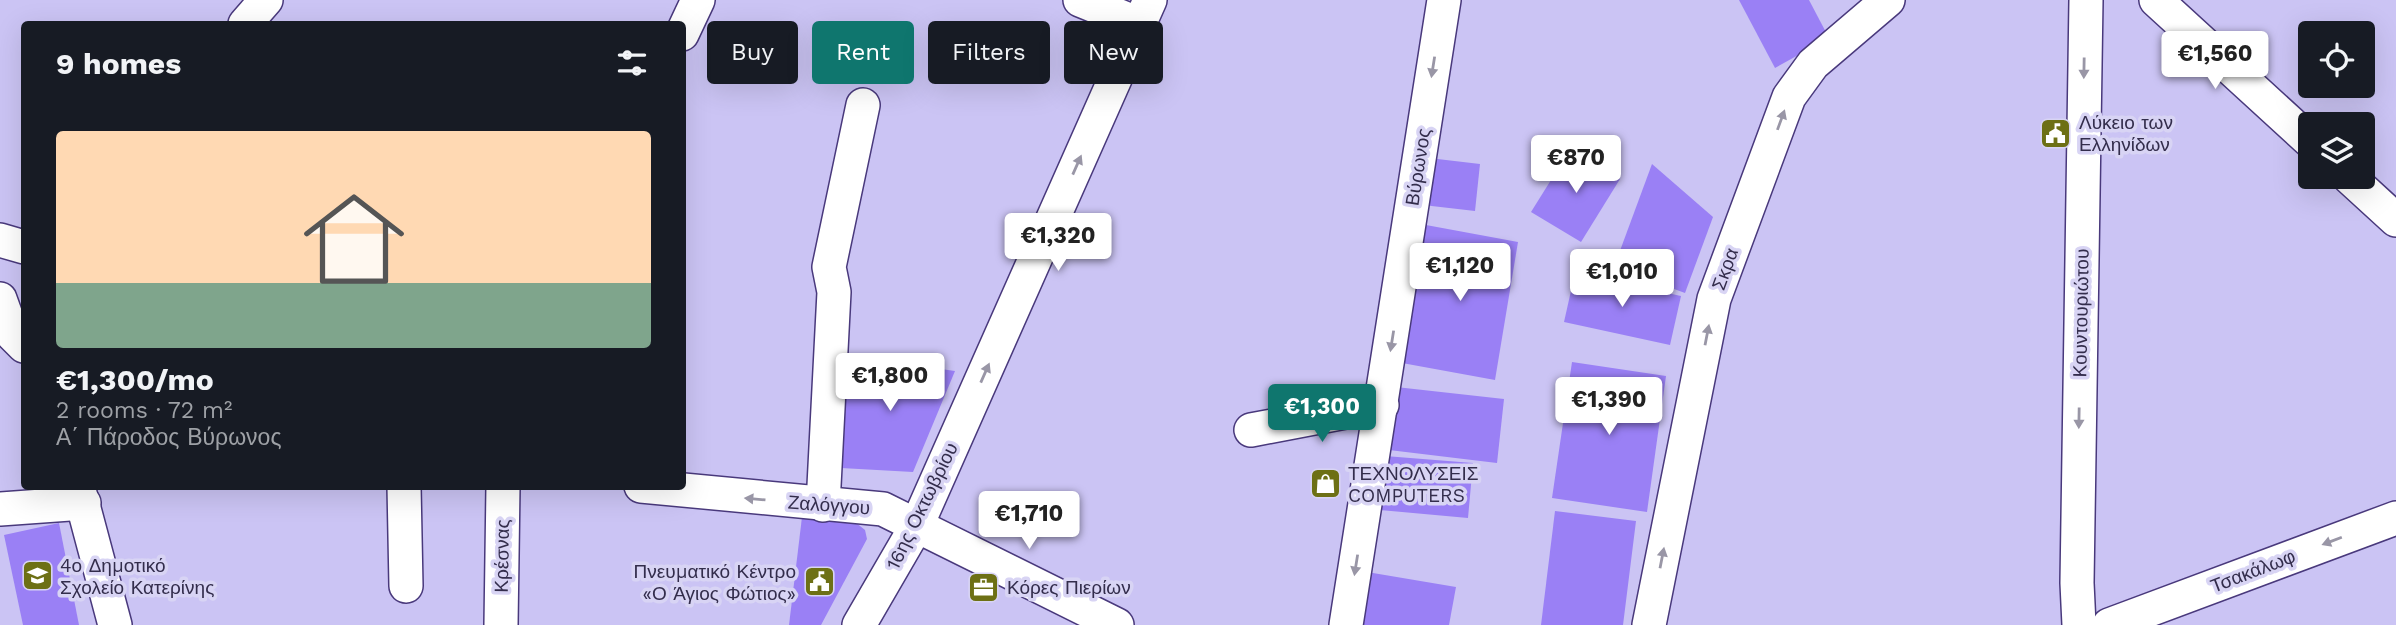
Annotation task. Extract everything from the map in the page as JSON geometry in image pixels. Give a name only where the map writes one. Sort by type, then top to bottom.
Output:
[{"type":"street","points":[[248,21],[266,0]]},
{"type":"street","points":[[686,26],[698,0]]},
{"type":"street","points":[[1080,0],[1145,12]]},
{"type":"street","name":"Βύρωνος","points":[[1346,625],[1444,0]]},
{"type":"street","name":"Σκρα","points":[[1649,625],[1714,299],[1789,97],[1813,64],[1888,0]]},
{"type":"street","name":"Κουντουριώτου","points":[[2079,625],[2077,583],[2086,0]]},
{"type":"street","points":[[2156,0],[2298,130]]},
{"type":"street","name":"16ης Οκτωβρίου","points":[[859,625],[917,524],[1145,12]]},
{"type":"street","points":[[823,505],[834,292],[829,267],[863,105]]},
{"type":"street","points":[[2362,189],[2396,220]]},
{"type":"street","points":[[0,240],[21,246]]},
{"type":"street","points":[[0,299],[12,340]]},
{"type":"street","points":[[1251,430],[1382,405]]},
{"type":"street","points":[[404,490],[406,586]]},
{"type":"street","name":"Κρέσνας","points":[[501,625],[503,490]]},
{"type":"street","name":"Ζαλόγγου","points":[[679,490],[883,509],[1117,625]]},
{"type":"street","points":[[0,509],[81,495],[115,625]]},
{"type":"street","name":"Τσακάλωφ","points":[[2109,625],[2396,518]]},
{"type":"building","points":[[1739,0],[1809,0],[1829,38],[1775,68]]},
{"type":"building","points":[[1571,148],[1620,179],[1581,242],[1531,212]]},
{"type":"building","points":[[1429,158],[1480,164],[1475,211],[1423,205]]},
{"type":"building","points":[[1652,164],[1713,217],[1685,293],[1614,267]]},
{"type":"building","points":[[1426,225],[1518,242],[1495,380],[1402,363]]},
{"type":"building","points":[[1575,273],[1681,296],[1670,345],[1564,322]]},
{"type":"building","points":[[849,356],[955,371],[913,472],[841,468]]},
{"type":"building","points":[[1572,362],[1666,376],[1647,512],[1552,498]]},
{"type":"building","points":[[1396,387],[1504,399],[1497,463],[1389,450]]},
{"type":"building","points":[[1385,456],[1473,463],[1468,518],[1380,510]]},
{"type":"building","points":[[1555,511],[1636,521],[1623,625],[1541,625]]},
{"type":"building","name":"Πνευματικό Κέντρο «Ο Άγιος Φώτιος»","points":[[802,517],[855,522],[865,530],[867,539],[821,625],[789,625]]},
{"type":"building","name":"4ο Δημοτικό Σχολείο Κατερίνης","points":[[59,523],[79,625],[23,625],[4,535]]},
{"type":"building","points":[[1367,572],[1456,587],[1449,625],[1358,625]]},
{"type":"place","name":"Λύκειο των Ελληνίδων","points":[[2056,133]]},
{"type":"place","name":"ΤΕΧΝΟΛΥΣΕΙΣ COMPUTERS","points":[[1325,484]]},
{"type":"place","name":"4ο Δημοτικό Σχολείο Κατερίνης","points":[[37,576]]},
{"type":"place","name":"Πνευματικό Κέντρο «Ο Άγιος Φώτιος»","points":[[819,582]]},
{"type":"place","name":"Κόρες Πιερίων","points":[[984,587]]}]
